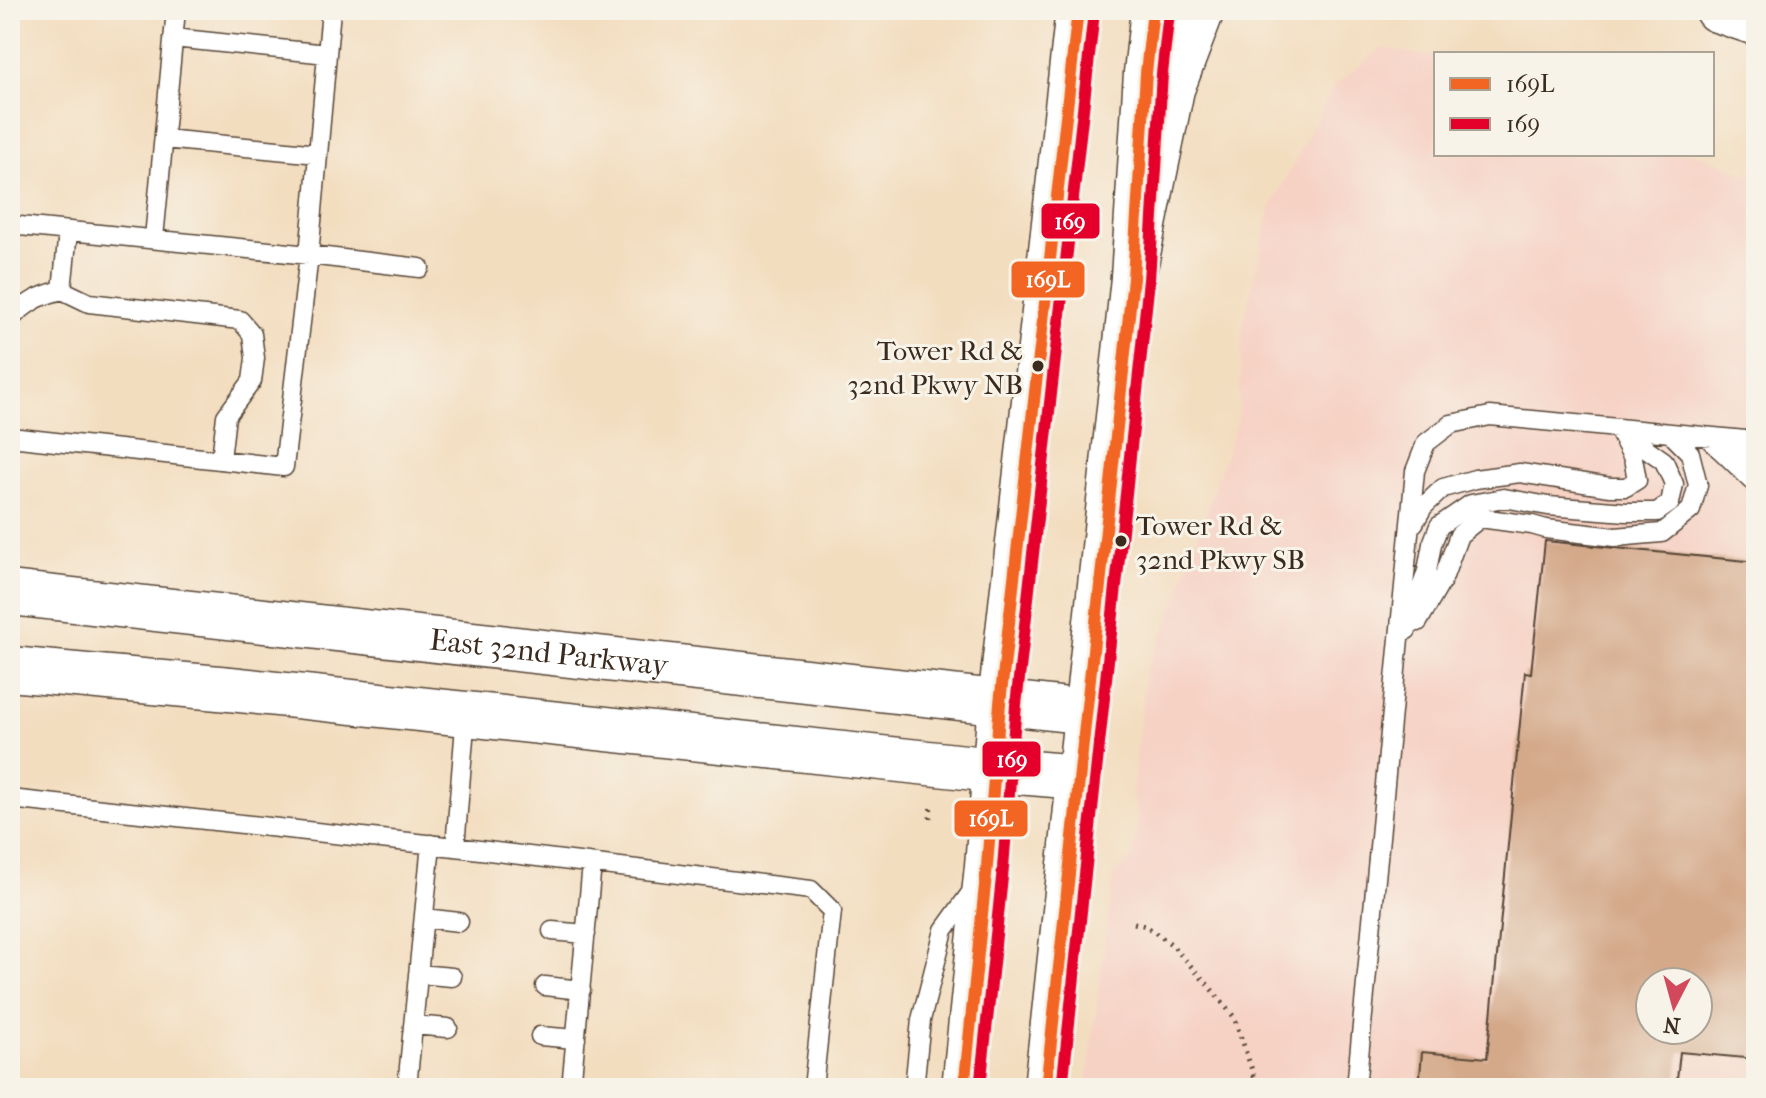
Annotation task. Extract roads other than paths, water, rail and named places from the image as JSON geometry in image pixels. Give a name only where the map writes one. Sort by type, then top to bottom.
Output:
[{"type":"main road","points":[[964,1088],[1000,703],[1078,10]]},
{"type":"main road","points":[[1046,1088],[1133,278],[1153,10]]},
{"type":"main road","points":[[1133,278],[1172,89],[1202,10]]},
{"type":"main road","points":[[1717,10],[1756,23]]},
{"type":"main road","name":"East 32nd Parkway","points":[[10,593],[1087,712]]},
{"type":"main road","points":[[10,669],[1079,777]]},
{"type":"lane","points":[[154,238],[176,10]]},
{"type":"lane","points":[[10,437],[284,467],[309,255],[331,10]]},
{"type":"lane","points":[[173,38],[327,54]]},
{"type":"lane","points":[[164,139],[318,154]]},
{"type":"lane","points":[[10,225],[420,268]]},
{"type":"lane","points":[[62,290],[68,232]]},
{"type":"lane","points":[[10,319],[40,295],[62,290],[89,303],[240,320],[252,334],[255,358],[252,381],[226,416],[221,459]]},
{"type":"lane","points":[[1356,1088],[1415,471],[1426,443],[1451,424],[1490,416],[1756,441]]},
{"type":"lane","points":[[1410,531],[1423,507],[1443,488],[1475,479],[1520,473],[1626,487],[1637,480],[1633,458],[1618,429]]},
{"type":"lane","points":[[1397,659],[1439,526],[1471,504],[1504,498],[1548,506],[1657,512],[1670,503],[1674,484],[1664,461],[1618,429]]},
{"type":"lane","points":[[1397,659],[1443,579],[1459,535],[1480,518],[1615,537],[1662,533],[1691,510],[1698,485],[1690,453],[1671,434]]},
{"type":"lane","points":[[1707,437],[1756,462]]},
{"type":"lane","points":[[1707,437],[1756,472]]},
{"type":"lane","points":[[1707,437],[1756,484]]},
{"type":"lane","points":[[455,847],[466,714]]},
{"type":"lane","points":[[10,799],[431,844],[811,890],[832,911],[813,1088]]},
{"type":"lane","points":[[422,1088],[407,1088],[431,844]]},
{"type":"lane","points":[[571,1088],[592,864]]},
{"type":"lane","points":[[914,1088],[921,1020],[944,930],[986,871]]},
{"type":"lane","points":[[424,918],[459,922]]},
{"type":"lane","points":[[552,931],[586,934]]},
{"type":"lane","points":[[418,974],[452,977]]},
{"type":"lane","points":[[545,986],[581,990]]},
{"type":"lane","points":[[413,1025],[448,1028]]},
{"type":"lane","points":[[540,1036],[576,1039]]},
{"type":"place","name":"Tower Rd & 32nd Pkwy NB","points":[[1038,366]]},
{"type":"place","name":"Tower Rd & 32nd Pkwy SB","points":[[1121,541]]}]
